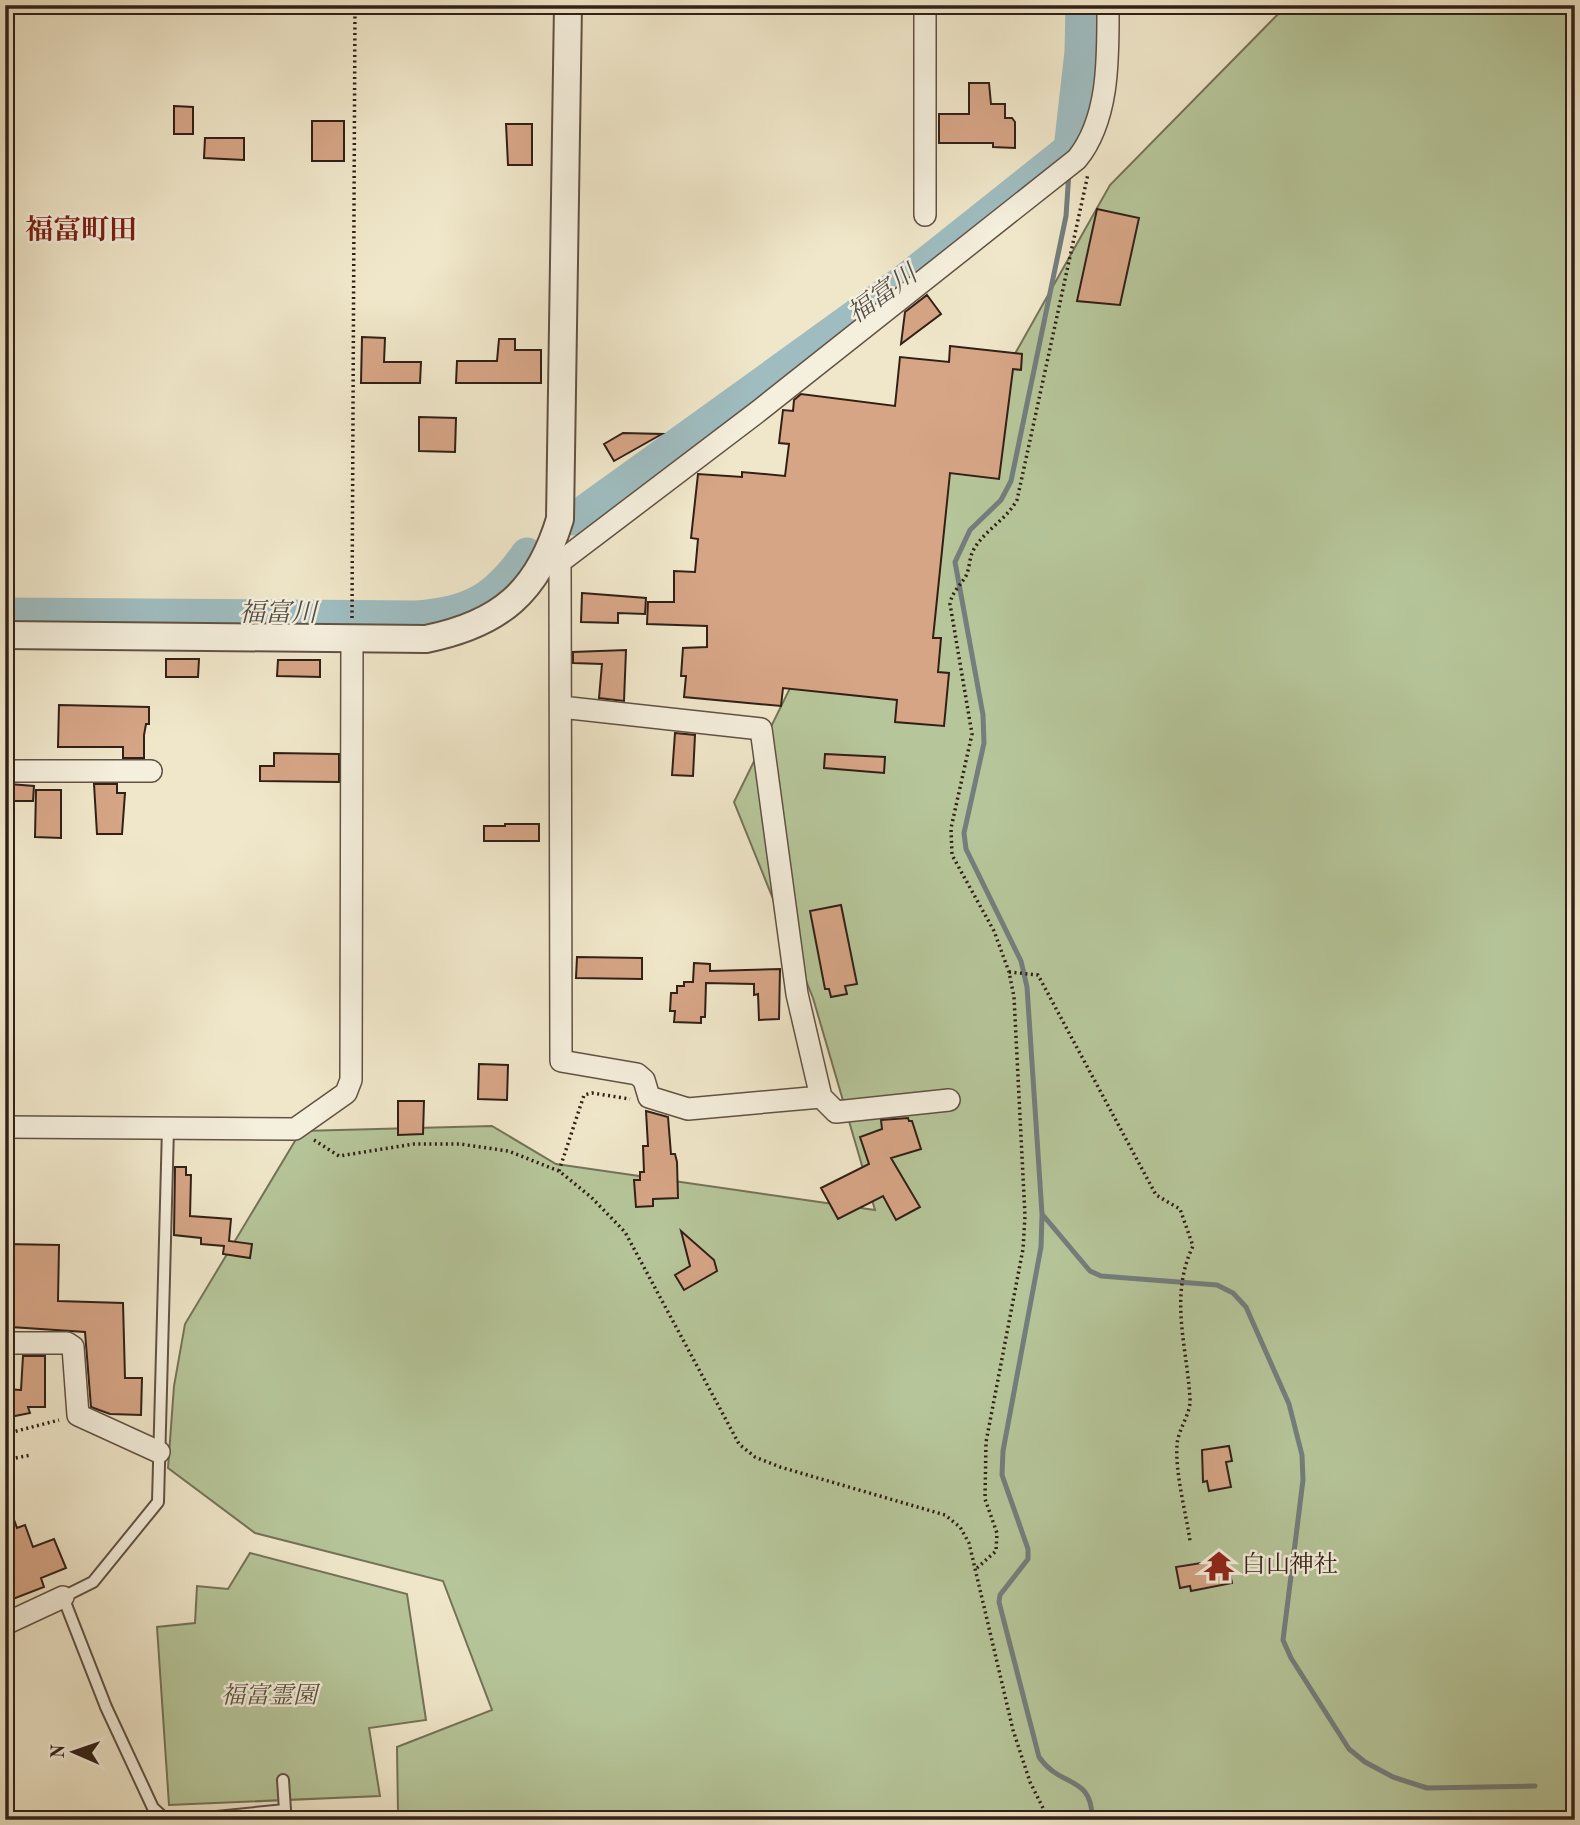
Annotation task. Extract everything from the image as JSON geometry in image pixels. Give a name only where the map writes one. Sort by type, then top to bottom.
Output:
[{"type":"street","points":[[568,5],[560,519],[555,557],[561,707],[561,1061],[637,1074],[644,1080],[649,1097],[688,1109],[821,1097]]},
{"type":"street","points":[[925,5],[925,215]]},
{"type":"street","points":[[5,635],[352,631],[426,639],[461,632],[490,619],[525,591],[555,557],[1075,160],[1098,116],[1108,60],[1108,5]]},
{"type":"street","points":[[5,1127],[295,1129],[346,1093],[351,1080],[352,631]]},
{"type":"street","points":[[561,707],[761,729],[797,994],[821,1097],[836,1112],[949,1100]]},
{"type":"street","points":[[5,771],[151,771]]},
{"type":"street","points":[[5,1343],[67,1343],[75,1352],[78,1415],[159,1452]]},
{"type":"street","points":[[5,1624],[63,1597]]},
{"type":"lane","points":[[166,1820],[153,1808],[106,1707],[63,1597],[93,1582],[158,1502],[168,1128]]},
{"type":"lane","points":[[186,1820],[285,1810],[283,1780]]},
{"type":"path","points":[[352,631],[355,5]]},
{"type":"path","points":[[977,1568],[996,1551],[997,1534],[985,1499],[986,1442],[1023,1249],[1025,1216],[1011,972],[994,931],[952,855],[951,828],[972,734],[950,604],[951,595],[967,574],[972,551],[985,534],[1010,512],[1017,500],[1089,169],[1075,160]]},
{"type":"path","points":[[1011,972],[1038,975],[1156,1195],[1180,1209],[1193,1246],[1182,1273],[1179,1313],[1191,1404],[1180,1427],[1177,1447],[1190,1541]]},
{"type":"path","points":[[559,1171],[584,1096],[593,1093],[630,1099],[649,1097]]},
{"type":"path","points":[[295,1129],[339,1156],[414,1144],[460,1144],[508,1151],[559,1171],[591,1197],[625,1232],[739,1444],[755,1457],[780,1467],[945,1515],[960,1527],[977,1568],[1013,1730],[1030,1782],[1049,1820]]},
{"type":"path","points":[[5,1434],[78,1415]]},
{"type":"path","points":[[5,1460],[31,1455]]},
{"type":"green space","points":[[1287,5],[1575,5],[1575,1820],[331,1820],[398,1813],[397,1747],[492,1710],[443,1581],[255,1533],[168,1468],[174,1386],[185,1324],[301,1131],[492,1126],[556,1164],[875,1210],[813,998],[734,802],[822,623],[994,391],[1110,185]]},
{"type":"green space","name":"福富霊園","points":[[250,1553],[407,1594],[426,1720],[369,1728],[380,1796],[169,1805],[157,1627],[195,1623],[197,1586],[228,1589]]},
{"type":"building","points":[[969,83],[989,83],[991,104],[1005,104],[1005,118],[1012,118],[1015,122],[1015,148],[993,147],[993,143],[939,143],[939,114],[969,114]]},
{"type":"building","points":[[174,106],[193,107],[193,134],[174,134]]},
{"type":"building","points":[[312,121],[344,121],[344,161],[312,161]]},
{"type":"building","points":[[506,124],[532,124],[532,165],[508,165]]},
{"type":"building","points":[[205,138],[244,138],[244,160],[204,158]]},
{"type":"building","points":[[1097,209],[1139,218],[1120,305],[1077,301]]},
{"type":"building","points":[[927,295],[941,314],[901,344],[905,312]]},
{"type":"building","points":[[362,337],[385,338],[384,362],[421,362],[420,383],[361,383]]},
{"type":"building","points":[[499,339],[515,339],[515,350],[541,350],[541,383],[456,383],[457,361],[497,361]]},
{"type":"building","points":[[950,346],[1022,354],[1021,370],[1013,369],[999,479],[950,473],[933,638],[941,638],[938,672],[949,673],[944,726],[895,722],[897,700],[783,688],[781,706],[684,697],[686,676],[681,676],[683,648],[707,647],[707,626],[647,624],[648,602],[674,602],[674,571],[695,572],[698,539],[691,538],[698,474],[742,477],[742,472],[785,476],[789,444],[779,443],[783,410],[793,411],[794,400],[801,394],[895,406],[900,357],[949,362]]},
{"type":"building","points":[[419,417],[456,418],[455,452],[419,451]]},
{"type":"building","points":[[623,433],[662,434],[614,461],[604,444]]},
{"type":"building","points":[[582,593],[646,598],[645,614],[618,613],[618,623],[581,622]]},
{"type":"building","points":[[626,650],[624,701],[599,698],[602,664],[573,663],[573,652]]},
{"type":"building","points":[[166,659],[199,659],[198,677],[166,677]]},
{"type":"building","points":[[278,660],[320,660],[320,677],[277,676]]},
{"type":"building","points":[[59,705],[149,707],[149,724],[146,724],[144,735],[144,758],[123,758],[123,747],[58,747]]},
{"type":"building","points":[[675,733],[695,735],[693,776],[672,775]]},
{"type":"building","points":[[274,753],[339,754],[339,782],[260,781],[260,766],[274,766]]},
{"type":"building","points":[[825,754],[885,757],[884,773],[824,768]]},
{"type":"building","points":[[9,784],[34,786],[33,801],[9,801]]},
{"type":"building","points":[[94,784],[117,784],[117,793],[125,793],[122,834],[97,834]]},
{"type":"building","points":[[36,790],[61,790],[61,838],[35,837]]},
{"type":"building","points":[[539,824],[539,841],[484,841],[484,826]]},
{"type":"building","points":[[841,905],[857,984],[845,986],[847,994],[831,997],[829,989],[825,989],[810,911]]},
{"type":"building","points":[[577,957],[642,958],[642,979],[576,978]]},
{"type":"building","points":[[694,963],[710,964],[710,971],[780,969],[779,1019],[759,1020],[758,994],[754,995],[754,984],[706,983],[705,1017],[701,1017],[701,1023],[674,1022],[675,1011],[670,1011],[671,993],[677,993],[677,986],[684,986],[684,982],[693,982]]},
{"type":"building","points":[[479,1064],[508,1065],[507,1100],[478,1099]]},
{"type":"building","points":[[398,1101],[424,1101],[423,1134],[398,1135]]},
{"type":"building","points":[[646,1111],[668,1117],[671,1154],[675,1154],[677,1162],[678,1198],[653,1199],[653,1206],[636,1207],[634,1180],[640,1180],[640,1172],[644,1172],[643,1146],[648,1146]]},
{"type":"building","points":[[908,1118],[912,1121],[921,1149],[891,1158],[920,1207],[896,1220],[883,1196],[838,1219],[821,1188],[869,1164],[860,1137],[882,1129],[881,1120]]},
{"type":"building","points":[[175,1167],[186,1167],[186,1175],[191,1175],[190,1216],[231,1219],[229,1241],[252,1244],[250,1258],[223,1254],[224,1246],[201,1244],[201,1238],[174,1235]]},
{"type":"building","points":[[681,1231],[714,1260],[717,1271],[684,1290],[675,1275],[690,1266]]},
{"type":"building","points":[[5,1244],[59,1245],[58,1301],[123,1303],[125,1378],[142,1378],[141,1415],[110,1414],[91,1407],[85,1332],[11,1327],[11,1297],[5,1297]]},
{"type":"building","points":[[23,1356],[45,1356],[45,1407],[28,1407],[30,1413],[5,1418],[5,1389],[21,1390]]},
{"type":"building","points":[[1229,1446],[1232,1461],[1226,1462],[1231,1487],[1209,1491],[1207,1481],[1203,1482],[1202,1450]]},
{"type":"building","points":[[7,1500],[17,1528],[25,1525],[33,1547],[54,1539],[66,1568],[41,1578],[44,1587],[5,1602]]},
{"type":"building","points":[[1227,1559],[1232,1583],[1191,1591],[1190,1586],[1180,1588],[1176,1567]]},
{"type":"waterway","name":"福富川","points":[[574,519],[904,281],[1070,149],[1081,52],[1082,5]]},
{"type":"waterway","points":[[1069,172],[1066,216],[1011,481],[1001,500],[970,530],[955,562],[983,715],[984,743],[964,833],[966,849],[1021,961],[1027,987],[1042,1214],[1090,1271],[1101,1276],[1217,1285],[1233,1293],[1246,1307],[1289,1404],[1302,1455],[1303,1480],[1283,1640],[1291,1658],[1349,1749],[1365,1762],[1393,1777],[1427,1788],[1535,1786]]},
{"type":"waterway","name":"福富川","points":[[5,614],[436,615],[467,607],[493,593],[527,554]]},
{"type":"waterway","points":[[1042,1215],[1041,1247],[1003,1451],[1002,1475],[1028,1549],[1028,1559],[1000,1595],[999,1602],[1039,1757],[1048,1767],[1081,1788],[1087,1795],[1092,1820]]},
{"type":"place","name":"白山神社","points":[[1219,1566]]},
{"type":"district","name":"福富町田","points":[[81,232]]}]
